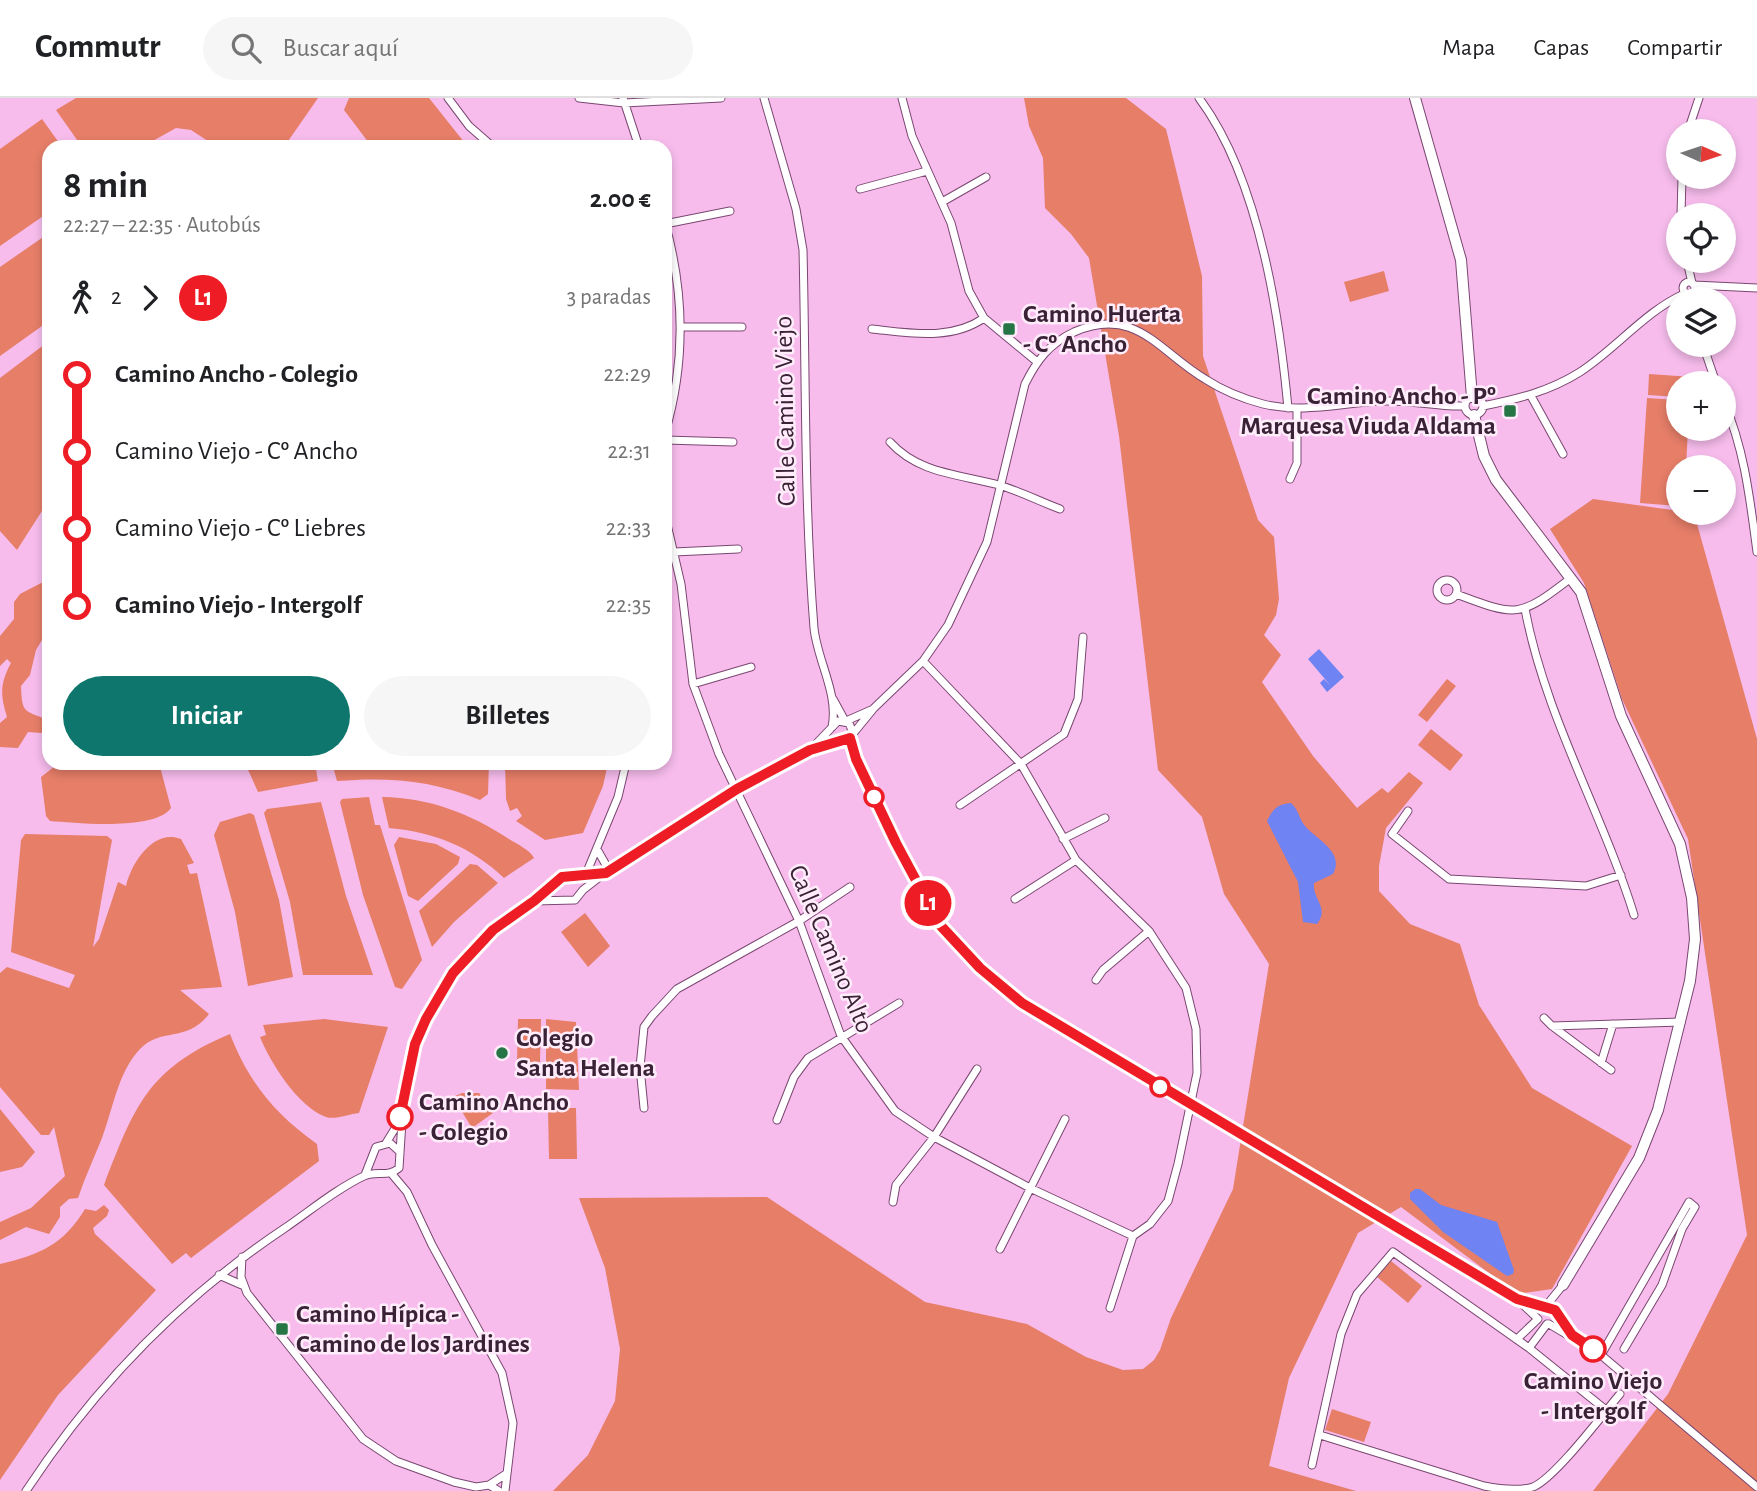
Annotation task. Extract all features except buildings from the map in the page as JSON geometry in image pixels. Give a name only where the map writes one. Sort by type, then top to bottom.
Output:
[{"type":"street","points":[[448,98],[469,126],[485,140]]},
{"type":"street","points":[[579,98],[623,101],[721,98]]},
{"type":"street","name":"Calle Camino Viejo","points":[[764,98],[796,209],[803,250],[808,516],[815,632],[830,695],[832,728]]},
{"type":"street","points":[[902,98],[927,171],[942,202],[969,291],[984,317],[1036,360]]},
{"type":"street","points":[[1199,98],[1233,158],[1259,240],[1280,326],[1288,408]]},
{"type":"street","points":[[1415,98],[1461,260],[1472,397],[1464,407]]},
{"type":"street","points":[[1692,119],[1699,98]]},
{"type":"street","points":[[623,101],[637,140]]},
{"type":"street","points":[[860,189],[927,171]]},
{"type":"street","points":[[942,202],[986,177]]},
{"type":"street","points":[[672,223],[730,211]]},
{"type":"street","points":[[672,249],[683,327],[676,397],[672,410]]},
{"type":"street","points":[[1707,287],[1734,287]]},
{"type":"street","points":[[1736,287],[1757,288]]},
{"type":"street","points":[[1483,406],[1531,396],[1581,371],[1666,304]]},
{"type":"street","points":[[872,329],[927,335],[973,325],[984,317]]},
{"type":"street","points":[[534,901],[575,900],[583,890],[609,870],[737,789],[810,750],[852,736],[874,708],[923,660],[968,588],[987,542],[1002,486],[1015,416],[1036,360],[1057,340],[1097,325],[1116,323],[1162,344],[1204,379],[1245,398],[1288,408],[1385,401],[1464,407],[1474,415],[1484,456],[1496,480],[1580,592],[1621,716],[1680,844],[1692,898],[1695,939],[1681,1022],[1658,1110],[1639,1158],[1563,1285],[1544,1306],[1538,1318],[1517,1339]]},
{"type":"street","points":[[683,327],[742,327]]},
{"type":"street","points":[[1531,396],[1563,454]]},
{"type":"street","points":[[672,397],[676,397]]},
{"type":"street","points":[[1472,397],[1478,398],[1483,406]]},
{"type":"street","points":[[1474,415],[1480,412],[1483,406]]},
{"type":"street","points":[[1290,479],[1297,463],[1297,409]]},
{"type":"street","points":[[1736,430],[1749,484],[1757,552]]},
{"type":"street","points":[[672,440],[733,442]]},
{"type":"street","points":[[890,442],[900,453],[933,471],[1002,486],[1060,509]]},
{"type":"street","name":"Calle Camino Alto","points":[[672,545],[681,584],[693,684],[719,754],[799,921],[841,1036],[895,1111],[934,1137],[1030,1188],[1133,1236]]},
{"type":"street","points":[[674,552],[738,549]]},
{"type":"street","points":[[1456,594],[1494,610],[1525,610],[1572,578]]},
{"type":"street","points":[[1525,610],[1544,686],[1621,876],[1634,915]]},
{"type":"street","points":[[960,805],[1064,734],[1079,699],[1083,637]]},
{"type":"street","points":[[923,660],[1021,764],[1076,860],[1149,931],[1172,961],[1186,988],[1196,1028],[1197,1073],[1168,1201],[1150,1224],[1133,1236],[1110,1308]]},
{"type":"street","points":[[693,684],[751,667]]},
{"type":"street","points":[[830,695],[852,736],[856,759],[896,843],[940,925],[980,968],[1022,1003],[1517,1299],[1538,1318],[1572,1335],[1601,1354],[1757,1487]]},
{"type":"street","points":[[810,750],[838,721],[845,721],[874,708]]},
{"type":"street","points":[[832,728],[833,738],[856,759]]},
{"type":"street","points":[[586,874],[598,852],[624,770]]},
{"type":"street","points":[[1408,811],[1392,834],[1449,879],[1586,886],[1621,876]]},
{"type":"street","points":[[1063,839],[1105,818]]},
{"type":"street","points":[[598,852],[609,870]]},
{"type":"street","points":[[1015,900],[1076,860]]},
{"type":"street","points":[[365,1175],[376,1147],[386,1143],[397,1128],[415,1044],[453,973],[493,930],[557,884],[562,877],[609,870]]},
{"type":"street","points":[[575,876],[581,881],[583,890]]},
{"type":"street","points":[[557,884],[557,893],[563,899]]},
{"type":"street","points":[[645,1108],[640,1067],[644,1027],[677,989],[799,921],[850,887]]},
{"type":"street","points":[[1096,980],[1103,970],[1149,931]]},
{"type":"street","points":[[777,1119],[794,1077],[808,1058],[899,1003]]},
{"type":"street","points":[[1544,1018],[1611,1070]]},
{"type":"street","points":[[1552,1026],[1681,1022]]},
{"type":"street","points":[[1601,1063],[1613,1024]]},
{"type":"street","points":[[893,1202],[896,1185],[934,1137],[977,1069]]},
{"type":"street","points":[[26,1491],[97,1394],[147,1339],[219,1275],[365,1175],[391,1173],[401,1163],[402,1105]]},
{"type":"street","points":[[1000,1248],[1065,1119]]},
{"type":"street","points":[[386,1143],[395,1145],[401,1153]]},
{"type":"street","points":[[371,1161],[380,1173]]},
{"type":"street","points":[[391,1173],[407,1192],[432,1245],[502,1373],[513,1423],[512,1451],[505,1491]]},
{"type":"street","points":[[1601,1354],[1689,1202],[1695,1207],[1682,1229],[1662,1285],[1624,1349]]},
{"type":"street","points":[[1312,1465],[1345,1324],[1357,1294],[1393,1252],[1517,1339],[1606,1410]]},
{"type":"street","points":[[242,1257],[242,1285]]},
{"type":"street","points":[[219,1275],[242,1285],[363,1439],[420,1473],[476,1487],[489,1485],[506,1474]]},
{"type":"street","points":[[1529,1348],[1548,1324],[1555,1321],[1563,1285]]},
{"type":"street","points":[[1517,1299],[1556,1311],[1572,1335]]},
{"type":"street","points":[[1320,1435],[1484,1486],[1510,1490],[1534,1487],[1620,1394]]},
{"type":"street","points":[[489,1485],[499,1491]]},
{"type":"shaded area","points":[[76,98],[318,98],[289,140],[206,140],[191,130],[176,128],[155,140],[77,140],[56,110]]},
{"type":"shaded area","points":[[349,98],[429,98],[462,140],[367,140],[344,110]]},
{"type":"shaded area","points":[[1024,98],[1126,98],[1166,129],[1202,276],[1203,356],[1258,520],[1274,537],[1279,599],[1276,615],[1264,635],[1281,655],[1262,682],[1313,756],[1357,808],[1382,788],[1388,793],[1409,772],[1423,783],[1386,828],[1379,866],[1379,891],[1410,924],[1460,944],[1479,1005],[1532,1088],[1632,1146],[1552,1289],[1517,1294],[1401,1207],[1358,1233],[1289,1378],[1269,1466],[1356,1491],[553,1491],[588,1455],[615,1401],[620,1349],[605,1268],[579,1198],[767,1197],[925,1302],[1027,1324],[1086,1357],[1123,1370],[1143,1369],[1154,1360],[1171,1318],[1233,1189],[1269,964],[1224,894],[1202,817],[1158,770],[1119,436],[1089,258],[1071,234],[1045,208],[1043,158],[1029,126]]},
{"type":"shaded area","points":[[42,119],[57,140],[42,140],[42,217],[0,246],[0,149]]},
{"type":"shaded area","points":[[42,238],[42,326],[0,356],[0,267]]},
{"type":"shaded area","points":[[1384,271],[1389,291],[1350,302],[1344,282]]},
{"type":"shaded area","points":[[42,346],[42,511],[17,550],[0,531],[0,378]]},
{"type":"shaded area","points":[[1649,374],[1666,375],[1666,396],[1648,395]]},
{"type":"shaded area","points":[[1647,398],[1666,399],[1666,441],[1687,441],[1687,455],[1666,455],[1666,505],[1640,503]]},
{"type":"shaded area","points":[[1593,499],[1666,509],[1666,525],[1697,525],[1757,739],[1757,1491],[1593,1491],[1668,1394],[1747,1235],[1688,839],[1622,699],[1584,583],[1550,529]]},
{"type":"shaded area","points":[[42,583],[42,640],[36,650],[30,675],[21,686],[22,702],[26,710],[42,717],[42,732],[28,732],[18,748],[0,747],[0,723],[7,717],[2,696],[3,683],[11,663],[7,659],[0,666],[0,636],[14,619],[14,602],[20,594]]},
{"type":"shaded area","points":[[1447,679],[1456,686],[1427,722],[1418,715]]},
{"type":"shaded area","points":[[1431,729],[1463,755],[1450,771],[1418,745]]},
{"type":"shaded area","points":[[50,770],[161,770],[171,808],[162,815],[133,823],[50,821],[46,816],[41,777]]},
{"type":"shaded area","points":[[248,770],[316,770],[318,781],[258,792]]},
{"type":"shaded area","points":[[334,770],[489,770],[488,794],[480,800],[427,784],[374,779],[337,781]]},
{"type":"shaded area","points":[[505,770],[606,770],[603,786],[583,833],[545,840],[516,821],[522,816],[517,808],[510,811],[506,799]]},
{"type":"shaded area","points":[[369,797],[375,825],[380,825],[422,960],[402,989],[395,987],[363,895],[340,802],[342,799]]},
{"type":"shaded area","points":[[382,797],[416,800],[464,815],[519,845],[534,858],[504,878],[479,858],[451,843],[422,833],[389,828]]},
{"type":"shaded area","points":[[321,802],[346,896],[373,975],[303,975],[290,902],[264,813],[267,809]]},
{"type":"shaded area","points":[[250,813],[254,815],[279,900],[293,977],[248,986],[235,912],[214,835],[220,822]]},
{"type":"shaded area","points":[[25,834],[107,836],[112,840],[93,947],[99,939],[118,882],[126,886],[138,858],[153,843],[162,838],[181,839],[194,863],[187,865],[190,874],[197,873],[222,987],[180,990],[209,1014],[192,1029],[148,1042],[133,1058],[121,1080],[78,1198],[69,1199],[60,1207],[60,1217],[49,1234],[26,1227],[0,1240],[0,1222],[31,1208],[65,1176],[54,1127],[49,1135],[41,1135],[0,1087],[0,973],[7,967],[69,988],[75,975],[11,952],[21,840]]},
{"type":"shaded area","points":[[399,837],[436,844],[460,857],[458,864],[418,901],[408,896],[394,845]]},
{"type":"shaded area","points":[[470,864],[477,865],[498,883],[454,922],[432,947],[419,911]]},
{"type":"shaded area","points":[[585,913],[610,946],[588,967],[561,932]]},
{"type":"shaded area","points":[[324,1019],[388,1027],[359,1113],[330,1118],[305,1104],[286,1083],[260,1037],[266,1035],[263,1025]]},
{"type":"shaded area","points":[[518,1019],[541,1019],[540,1062],[517,1062]]},
{"type":"shaded area","points":[[546,1019],[576,1022],[579,1090],[546,1089]]},
{"type":"shaded area","points":[[230,1034],[246,1068],[265,1096],[288,1121],[317,1144],[319,1161],[191,1258],[186,1253],[172,1264],[104,1185],[135,1112],[162,1076],[202,1047]]},
{"type":"shaded area","points":[[462,1093],[479,1093],[493,1113],[472,1128],[453,1097]]},
{"type":"shaded area","points":[[548,1108],[576,1108],[577,1159],[549,1159]]},
{"type":"shaded area","points":[[0,1109],[35,1152],[22,1167],[0,1172]]},
{"type":"shaded area","points":[[104,1205],[109,1210],[107,1216],[93,1228],[95,1234],[156,1290],[58,1395],[0,1480],[0,1264],[27,1257],[50,1246],[68,1231],[85,1209],[96,1211]]},
{"type":"shaded area","points":[[1391,1261],[1422,1286],[1408,1303],[1377,1277]]},
{"type":"shaded area","points":[[1332,1409],[1371,1422],[1364,1442],[1325,1430]]},
{"type":"water","points":[[1319,649],[1344,677],[1327,692],[1320,683],[1324,679],[1330,685],[1308,659]]},
{"type":"water","points":[[1291,803],[1305,826],[1328,847],[1335,859],[1333,874],[1314,883],[1322,913],[1317,924],[1303,922],[1298,882],[1267,821],[1276,808]]},
{"type":"water","points":[[1420,1189],[1441,1205],[1497,1222],[1514,1270],[1513,1274],[1507,1276],[1443,1232],[1410,1199],[1410,1193]]},
{"type":"bus line","name":"L1","points":[[400,1117],[415,1044],[426,1019],[453,973],[493,930],[557,884],[562,877],[606,873],[737,789],[810,750],[844,742],[850,738],[856,759],[896,843],[940,925],[980,968],[1022,1003],[1517,1299],[1555,1310],[1572,1335],[1593,1349]]},
{"type":"place","name":"Camino Huerta - Cº Ancho","points":[[1009,329]]},
{"type":"place","name":"Camino Ancho - Pº Marquesa Viuda Aldama","points":[[1510,411]]},
{"type":"place","name":"Colegio Santa Helena","points":[[502,1053]]},
{"type":"place","name":"Camino Ancho - Colegio","points":[[400,1117]]},
{"type":"place","name":"Camino Hípica - Camino de los Jardines","points":[[282,1329]]},
{"type":"place","name":"Camino Viejo - Intergolf","points":[[1593,1349]]}]
